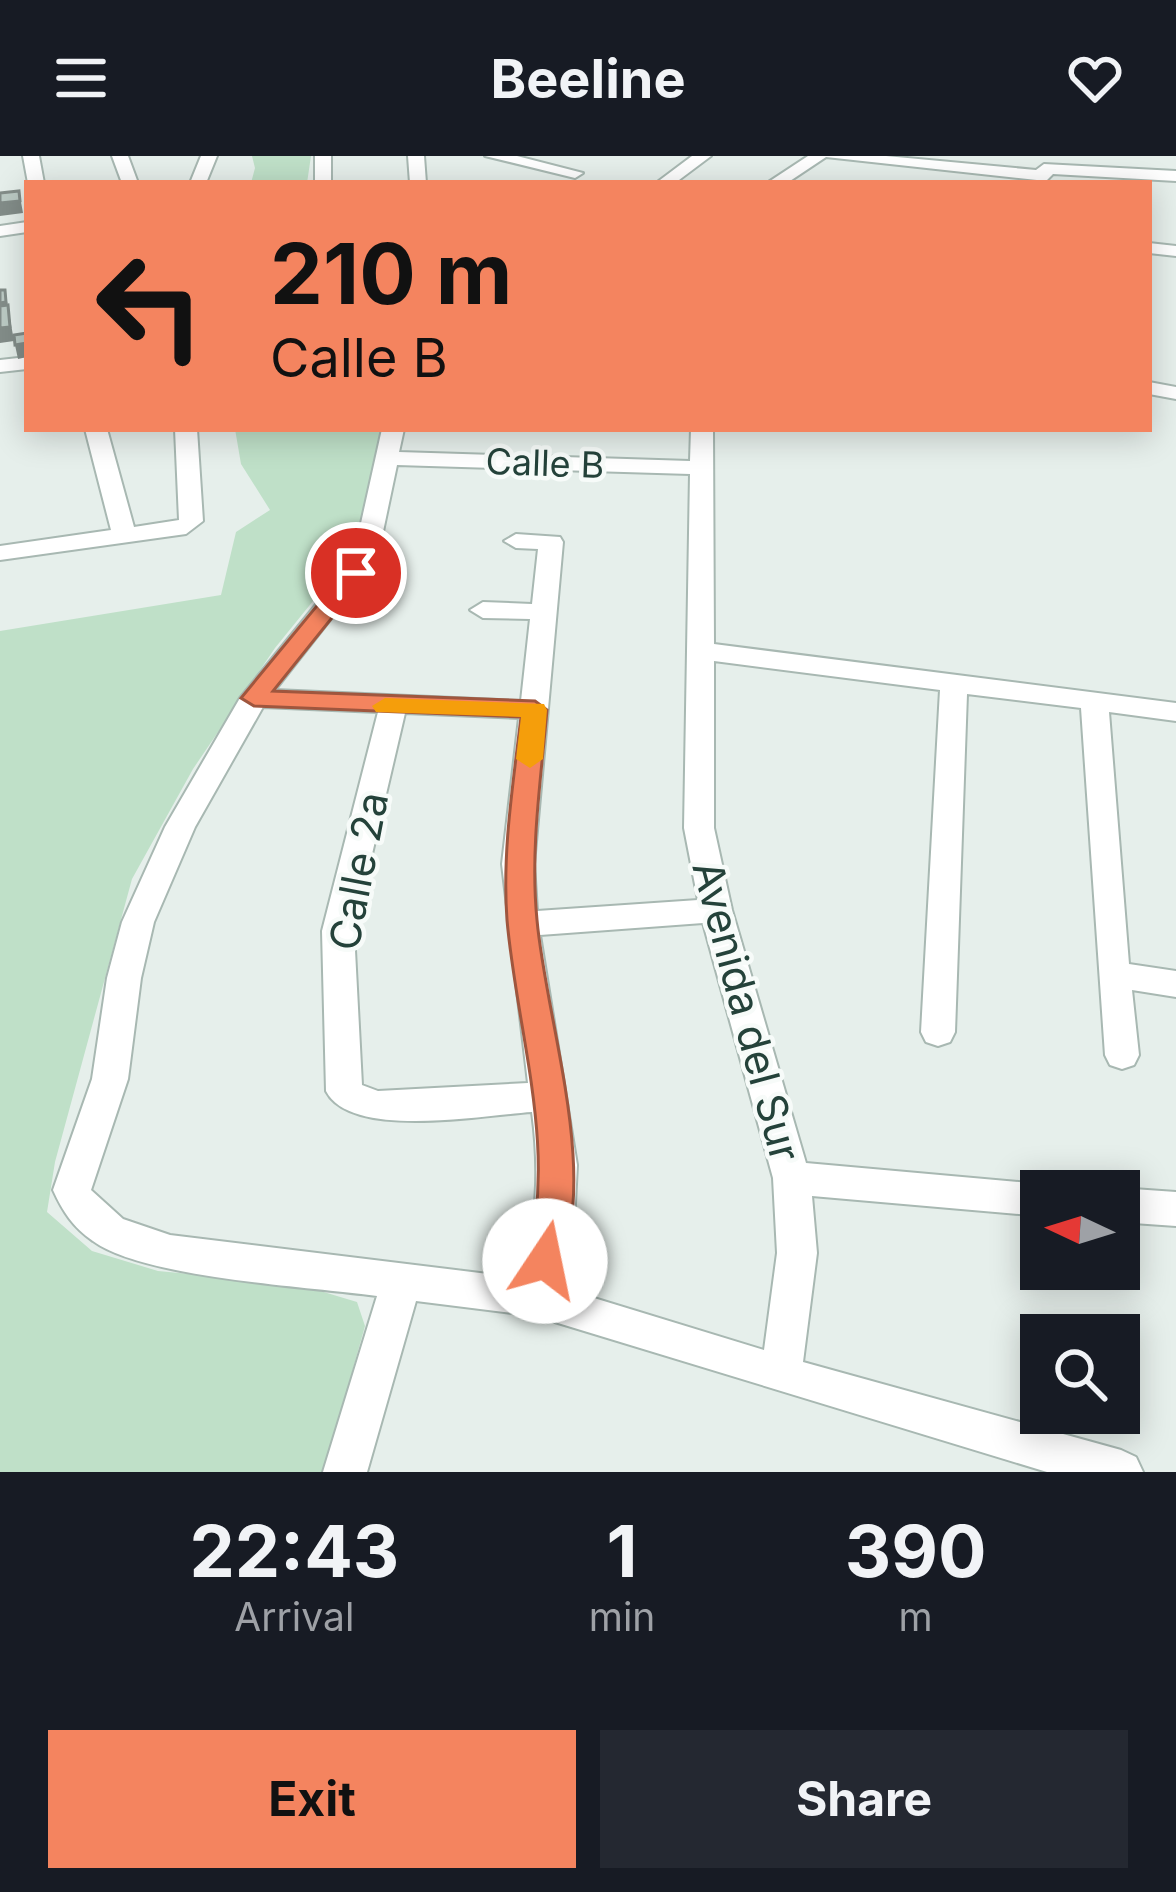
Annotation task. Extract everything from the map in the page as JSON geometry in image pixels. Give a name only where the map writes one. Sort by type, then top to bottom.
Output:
[{"type":"street","points":[[494,156],[576,174]]},
{"type":"street","points":[[672,156],[698,159]]},
{"type":"street","points":[[834,156],[1176,175],[1172,156]]},
{"type":"street","points":[[666,180],[698,159]]},
{"type":"street","points":[[780,180],[813,160],[934,180]]},
{"type":"street","points":[[97,432],[124,535]]},
{"type":"street","points":[[0,553],[186,527],[191,521],[186,432]]},
{"type":"street","name":"Avenida del Sur","points":[[702,432],[699,828],[716,910],[792,1178],[797,1253],[781,1376]]},
{"type":"street","points":[[390,444],[362,566],[254,698],[180,827],[139,922],[124,978],[110,1079],[72,1190],[90,1218],[110,1232],[156,1249],[535,1298],[781,1376],[1121,1472]]},
{"type":"street","name":"Calle B","points":[[390,444],[702,468]]},
{"type":"street","points":[[516,541],[551,542],[518,864],[522,924],[558,1165],[555,1223],[535,1298]]},
{"type":"street","points":[[483,610],[544,612]]},
{"type":"street","points":[[702,651],[1176,712]]},
{"type":"street","points":[[938,1033],[954,682]]},
{"type":"street","points":[[254,698],[535,710]]},
{"type":"street","points":[[1094,701],[1122,1055]]},
{"type":"street","name":"Calle 2a","points":[[393,707],[338,931],[344,1091],[359,1103],[378,1106],[548,1096]]},
{"type":"street","points":[[522,924],[716,910]]},
{"type":"street","points":[[1113,974],[1176,984]]},
{"type":"street","points":[[792,1178],[1020,1198]]},
{"type":"street","points":[[1140,1206],[1176,1209]]},
{"type":"street","points":[[345,1472],[402,1279]]},
{"type":"green space","points":[[252,156],[311,156],[307,180],[252,180]]},
{"type":"green space","points":[[236,432],[392,432],[385,473],[326,585],[275,648],[193,769],[132,879],[55,1162],[47,1212],[92,1251],[158,1271],[297,1284],[357,1302],[365,1326],[324,1472],[0,1472],[0,631],[221,595],[236,532],[270,510],[241,464]]},
{"type":"building","points":[[19,191],[20,201],[0,203],[0,193]]},
{"type":"building","points":[[8,305],[10,327],[0,328],[0,306]]},
{"type":"building","points":[[24,333],[24,344],[15,345],[14,335]]},
{"type":"slow traffic","points":[[385,706],[535,710],[530,759]]},
{"type":"route","points":[[356,573],[254,698],[535,710],[518,864],[522,924],[558,1165],[555,1223],[545,1261]]}]
